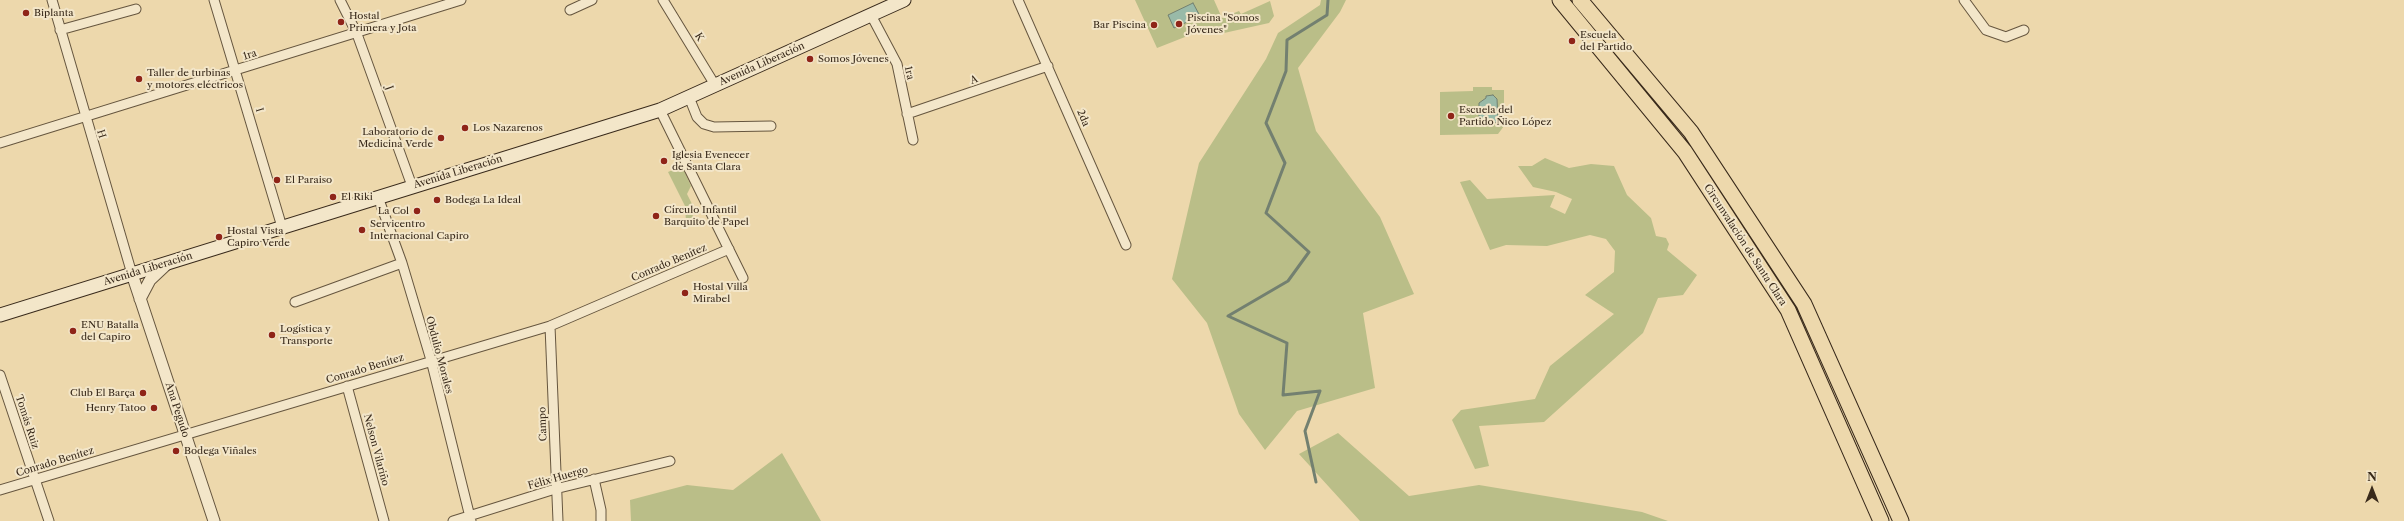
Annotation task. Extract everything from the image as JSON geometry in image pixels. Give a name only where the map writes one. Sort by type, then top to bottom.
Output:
[{"type":"highway","name":"Circunvalación de Santa Clara","points":[[1560,0],[1685,152],[1788,310],[1881,521]]},
{"type":"highway","name":"Circunvalación de Santa Clara","points":[[1580,0],[1691,132],[1804,304],[1901,521]]},
{"type":"main road","name":"Avenida Liberación","points":[[0,315],[660,110],[904,0]]},
{"type":"street","name":"I","points":[[214,0],[282,227]]},
{"type":"street","name":"J","points":[[340,0],[357,34],[412,186]]},
{"type":"street","name":"1ra","points":[[0,143],[357,34],[461,0]]},
{"type":"street","points":[[570,10],[592,0]]},
{"type":"street","name":"K","points":[[663,0],[715,85]]},
{"type":"street","name":"2da","points":[[1018,0],[1126,245]]},
{"type":"street","points":[[1964,0],[1986,30],[2006,37],[2024,30]]},
{"type":"street","name":"H","points":[[54,1],[60,30],[132,274]]},
{"type":"street","points":[[60,30],[136,9]]},
{"type":"street","name":"1ra","points":[[871,15],[896,64],[913,140]]},
{"type":"street","name":"A","points":[[907,114],[1048,66]]},
{"type":"street","points":[[689,97],[698,117],[704,124],[714,127],[771,126]]},
{"type":"street","points":[[660,110],[743,278]]},
{"type":"street","name":"Obdulio Morales","points":[[378,197],[402,263],[430,360],[470,518]]},
{"type":"street","name":"Conrado Benítez","points":[[0,490],[430,360],[550,326],[729,249]]},
{"type":"street","points":[[140,299],[150,280],[168,262]]},
{"type":"street","points":[[295,302],[402,263]]},
{"type":"street","name":"Ana Pegudo","points":[[132,274],[214,521]]},
{"type":"street","name":"Campo","points":[[550,326],[555,489],[558,521]]},
{"type":"street","name":"Tomás Ruiz","points":[[0,375],[49,521]]},
{"type":"street","name":"Nelson Vilariño","points":[[347,386],[384,521]]},
{"type":"street","name":"Félix Huergo","points":[[453,521],[470,518],[555,489],[670,461]]},
{"type":"street","points":[[594,479],[601,510],[601,521]]},
{"type":"green space","name":"Piscina \"Somos Jóvenes\"","points":[[1135,0],[1214,0],[1222,18],[1239,11],[1241,14],[1270,1],[1274,16],[1269,23],[1224,33],[1221,26],[1215,29],[1213,26],[1157,48]]},
{"type":"green space","points":[[1321,0],[1346,0],[1340,12],[1298,68],[1316,131],[1380,217],[1414,294],[1363,313],[1375,388],[1297,411],[1265,450],[1239,414],[1207,323],[1172,279],[1199,163],[1266,59],[1278,33],[1320,5]]},
{"type":"green space","points":[[1473,87],[1492,87],[1492,90],[1504,90],[1504,126],[1498,134],[1440,135],[1440,92],[1473,91]]},
{"type":"green space","points":[[1545,158],[1569,168],[1591,164],[1614,166],[1627,195],[1651,218],[1656,236],[1666,238],[1669,244],[1667,250],[1697,275],[1683,295],[1658,298],[1643,333],[1544,422],[1479,426],[1489,466],[1475,469],[1452,420],[1461,410],[1535,399],[1550,366],[1614,314],[1585,295],[1614,272],[1615,251],[1606,239],[1590,235],[1547,246],[1506,245],[1490,250],[1460,182],[1470,180],[1487,199],[1555,195],[1550,207],[1565,214],[1572,199],[1556,192],[1533,187],[1518,166],[1532,166]]},
{"type":"green space","points":[[682,166],[691,186],[687,194],[692,204],[693,220],[686,221],[685,206],[668,172]]},
{"type":"green space","points":[[1338,433],[1409,496],[1479,485],[1642,512],[1668,521],[1360,521],[1299,454]]},
{"type":"green space","points":[[782,453],[821,521],[631,521],[630,500],[687,485],[733,490]]},
{"type":"shaded area","points":[[1193,3],[1200,16],[1174,28],[1168,15]]},
{"type":"shaded area","points":[[1493,95],[1497,99],[1498,120],[1494,124],[1484,124],[1479,120],[1479,103],[1486,98],[1486,96]]},
{"type":"waterway","points":[[1316,482],[1305,431],[1320,391],[1283,395],[1287,343],[1228,316],[1288,281],[1309,252],[1266,213],[1285,163],[1266,123],[1286,71],[1287,40],[1327,15],[1328,0]]},
{"type":"place","name":"Biplanta","points":[[26,13]]},
{"type":"place","name":"Hostal Primera y Jota","points":[[341,22]]},
{"type":"place","name":"Piscina \"Somos Jóvenes\"","points":[[1179,24]]},
{"type":"place","name":"Bar Piscina","points":[[1154,25]]},
{"type":"place","name":"Escuela del Partido","points":[[1572,41]]},
{"type":"place","name":"Somos Jóvenes","points":[[810,59]]},
{"type":"place","name":"Taller de turbinas y motores eléctricos","points":[[139,79]]},
{"type":"place","name":"Escuela del Partido Ñico López","points":[[1451,116]]},
{"type":"place","name":"Los Nazarenos","points":[[465,128]]},
{"type":"place","name":"Laboratorio de Medicina Verde","points":[[441,138]]},
{"type":"place","name":"Iglesia Evenecer de Santa Clara","points":[[664,161]]},
{"type":"place","name":"El Paraiso","points":[[277,180]]},
{"type":"place","name":"El Riki","points":[[333,197]]},
{"type":"place","name":"Bodega La Ideal","points":[[437,200]]},
{"type":"place","name":"La Col","points":[[417,211]]},
{"type":"place","name":"Círculo Infantil Barquito de Papel","points":[[656,216]]},
{"type":"place","name":"Servicentro Internacional Capiro","points":[[362,230]]},
{"type":"place","name":"Hostal Vista Capiro Verde","points":[[219,237]]},
{"type":"place","name":"Hostal Villa Mirabel","points":[[685,293]]},
{"type":"place","name":"ENU Batalla del Capiro","points":[[73,331]]},
{"type":"place","name":"Logística y Transporte","points":[[272,335]]},
{"type":"place","name":"Club El Barça","points":[[143,393]]},
{"type":"place","name":"Henry Tatoo","points":[[154,408]]},
{"type":"place","name":"Bodega Viñales","points":[[176,451]]}]
